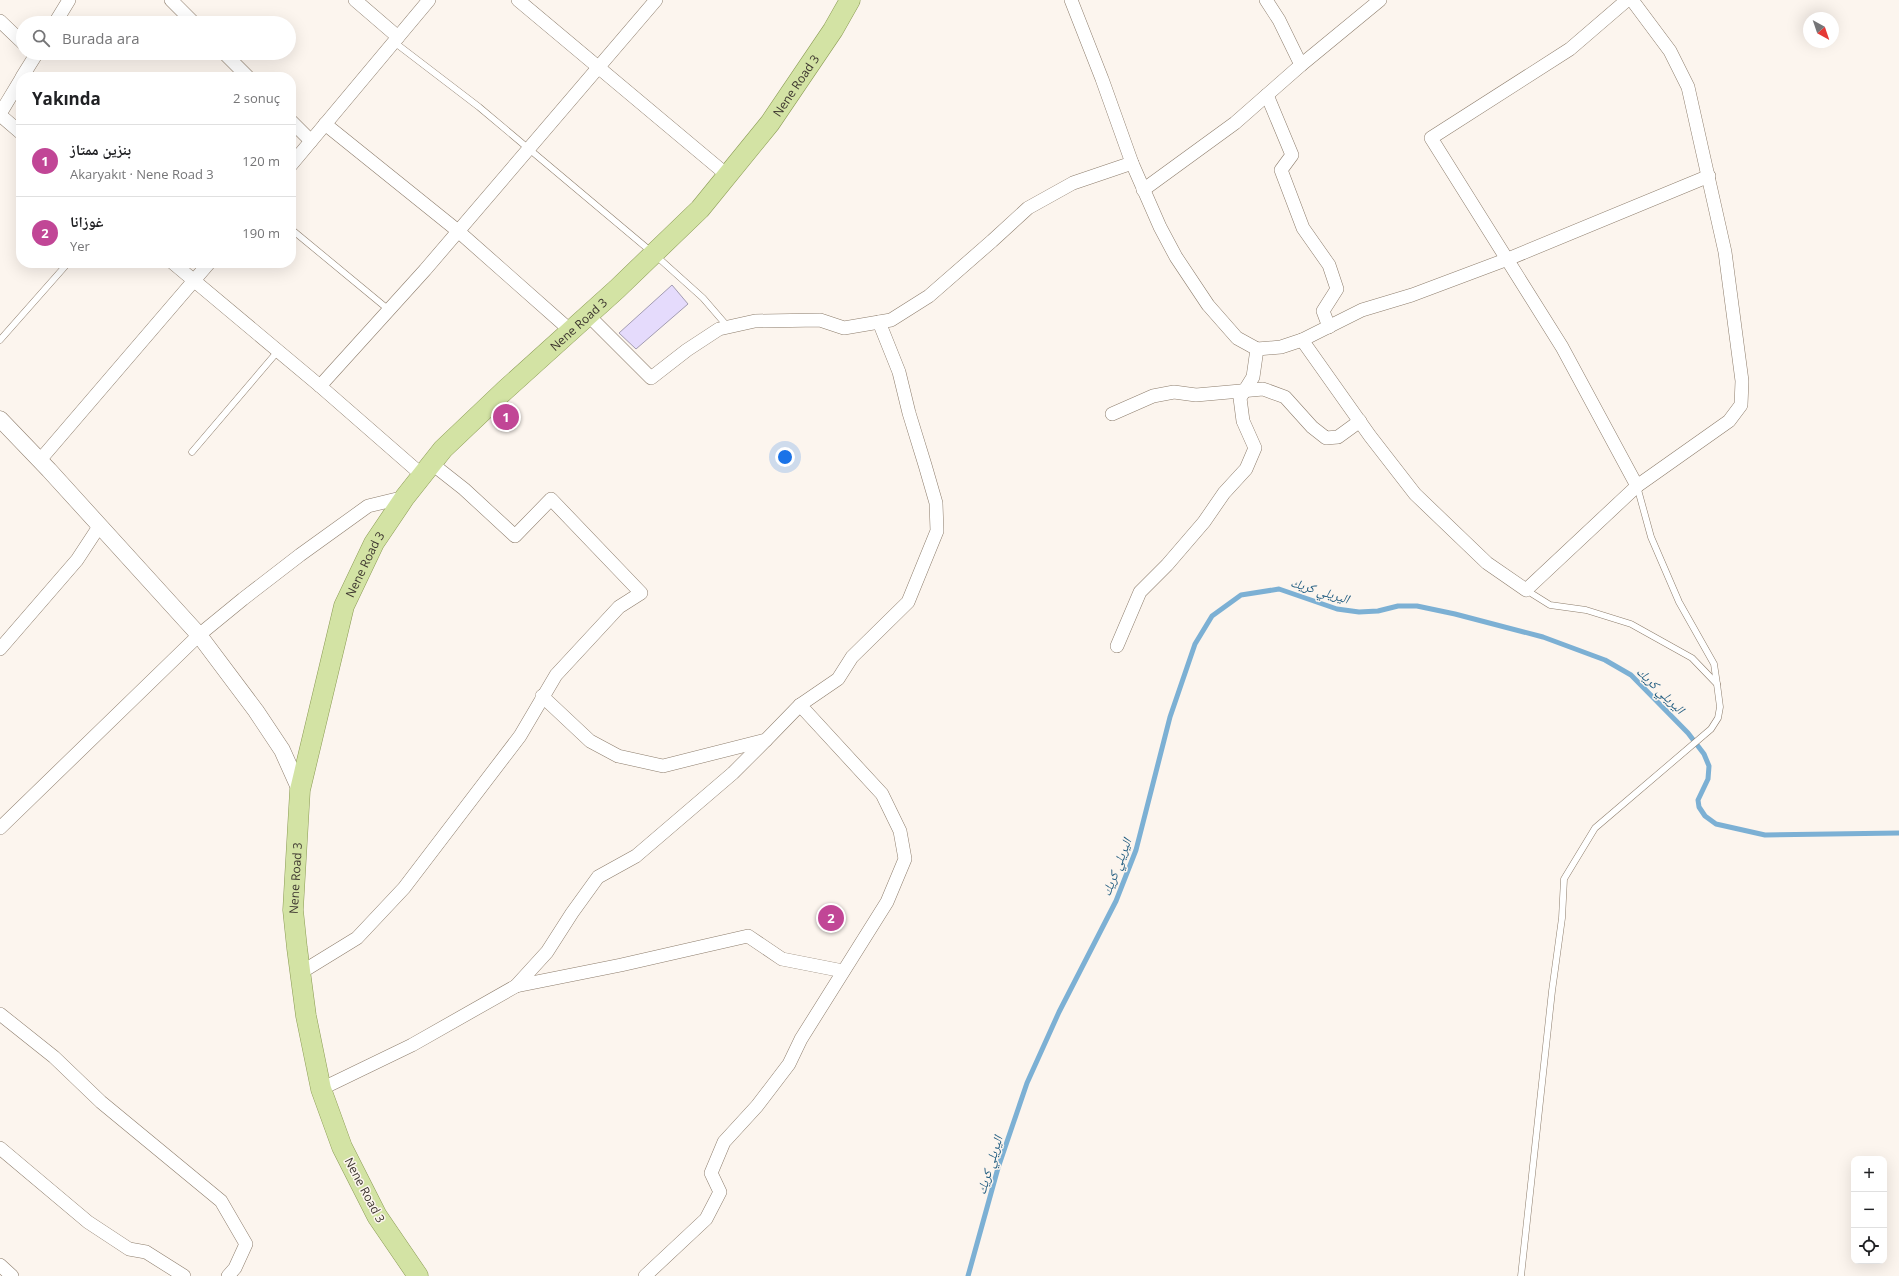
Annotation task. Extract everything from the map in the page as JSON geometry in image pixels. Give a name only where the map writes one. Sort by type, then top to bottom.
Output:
[{"type":"main road","name":"Nene Road 3","points":[[418,1276],[377,1216],[342,1147],[321,1089],[306,1016],[293,910],[300,790],[344,606],[374,543],[405,497],[443,449],[654,254],[700,209],[774,117],[833,30],[850,0]]},
{"type":"street","points":[[59,16],[69,0]]},
{"type":"street","points":[[172,0],[187,16]]},
{"type":"street","points":[[355,0],[396,39]]},
{"type":"street","points":[[296,159],[428,0]]},
{"type":"street","points":[[518,0],[727,175]]},
{"type":"street","points":[[320,386],[458,231],[656,0]]},
{"type":"street","points":[[1071,0],[1143,190],[1176,257],[1208,305],[1238,338],[1257,349],[1281,347],[1302,340],[1362,310],[1412,294],[1508,259],[1709,176]]},
{"type":"street","points":[[1266,0],[1279,20],[1300,65]]},
{"type":"street","points":[[1143,190],[1235,123],[1300,65],[1380,0]]},
{"type":"street","points":[[1627,0],[1570,49],[1431,138],[1562,347],[1636,486]]},
{"type":"street","points":[[1302,340],[1415,494],[1487,563],[1526,590],[1636,486],[1729,421],[1741,405],[1742,381],[1725,252],[1709,176],[1688,87],[1670,51],[1632,0]]},
{"type":"street","points":[[0,21],[16,36]]},
{"type":"street","points":[[25,72],[32,60]]},
{"type":"street","points":[[231,60],[243,72]]},
{"type":"street","points":[[16,88],[0,115],[16,129]]},
{"type":"street","points":[[1267,95],[1292,155],[1281,170],[1303,228],[1329,265],[1337,289],[1323,311],[1328,327]]},
{"type":"street","points":[[325,124],[458,231],[571,331]]},
{"type":"street","points":[[296,126],[311,141]]},
{"type":"street","points":[[588,315],[651,378],[687,350],[718,329],[755,321],[820,320],[844,328],[891,320],[928,296],[992,242],[1028,208],[1073,183],[1132,163]]},
{"type":"street","points":[[179,268],[320,386],[427,469],[464,489],[515,536],[552,499],[641,593],[620,607],[556,675],[542,696],[520,736],[404,888],[357,938],[300,972]]},
{"type":"street","points":[[40,460],[205,268]]},
{"type":"street","points":[[321,1089],[412,1045],[516,986],[547,952],[572,913],[598,877],[636,856],[733,773],[800,705],[838,679],[852,656],[908,602],[937,531],[936,504],[909,413],[899,372],[879,322]]},
{"type":"street","points":[[1117,646],[1140,592],[1167,565],[1204,522],[1224,493],[1246,469],[1255,448],[1243,421],[1240,398],[1253,377],[1257,349]]},
{"type":"street","points":[[1112,414],[1153,396],[1174,392],[1196,394],[1263,389],[1285,397],[1312,427],[1326,438],[1338,437],[1360,421]]},
{"type":"street","points":[[0,419],[40,460],[199,635],[265,724],[282,750],[300,790]]},
{"type":"street","points":[[0,828],[199,635],[300,554],[368,506],[405,497]]},
{"type":"street","points":[[0,648],[77,560],[100,526]]},
{"type":"street","points":[[542,696],[590,740],[618,756],[663,766],[766,740]]},
{"type":"street","points":[[645,1276],[706,1219],[720,1192],[711,1173],[724,1142],[757,1106],[789,1064],[801,1039],[887,902],[905,859],[900,832],[882,794],[800,705]]},
{"type":"street","points":[[516,986],[620,965],[748,936],[782,959],[843,972]]},
{"type":"street","points":[[0,1014],[54,1057],[101,1102],[221,1201],[246,1244],[228,1276]]},
{"type":"street","points":[[0,1148],[88,1222],[128,1249],[146,1252],[184,1276]]},
{"type":"street","points":[[0,1265],[12,1276]]},
{"type":"lane","points":[[396,39],[654,254],[703,298],[728,327]]},
{"type":"lane","points":[[296,233],[389,310]]},
{"type":"lane","points":[[0,340],[64,268]]},
{"type":"lane","points":[[192,452],[278,351]]},
{"type":"lane","points":[[1521,1276],[1552,991],[1562,918],[1564,879],[1595,828],[1621,804],[1711,729],[1718,718],[1720,707],[1714,664],[1679,602],[1650,537],[1636,486]]},
{"type":"lane","points":[[1526,590],[1550,605],[1586,610],[1631,624],[1692,658],[1717,684]]},
{"type":"building","points":[[672,285],[688,304],[636,349],[619,333]]},
{"type":"waterway","name":"اليريلي كريك","points":[[968,1276],[998,1168],[1027,1083],[1059,1012],[1116,901],[1136,850],[1170,717],[1195,644],[1212,616],[1241,595],[1279,589],[1337,609],[1359,612],[1378,611],[1398,606],[1417,606],[1455,614],[1543,637],[1605,660],[1631,675],[1688,733],[1704,754],[1709,766],[1708,779],[1698,800],[1699,807],[1705,816],[1716,824],[1765,835],[1899,833]]},
{"type":"place","name":"بنزين ممتاز","points":[[506,417]]},
{"type":"place","name":"غوزانا","points":[[831,918]]}]
